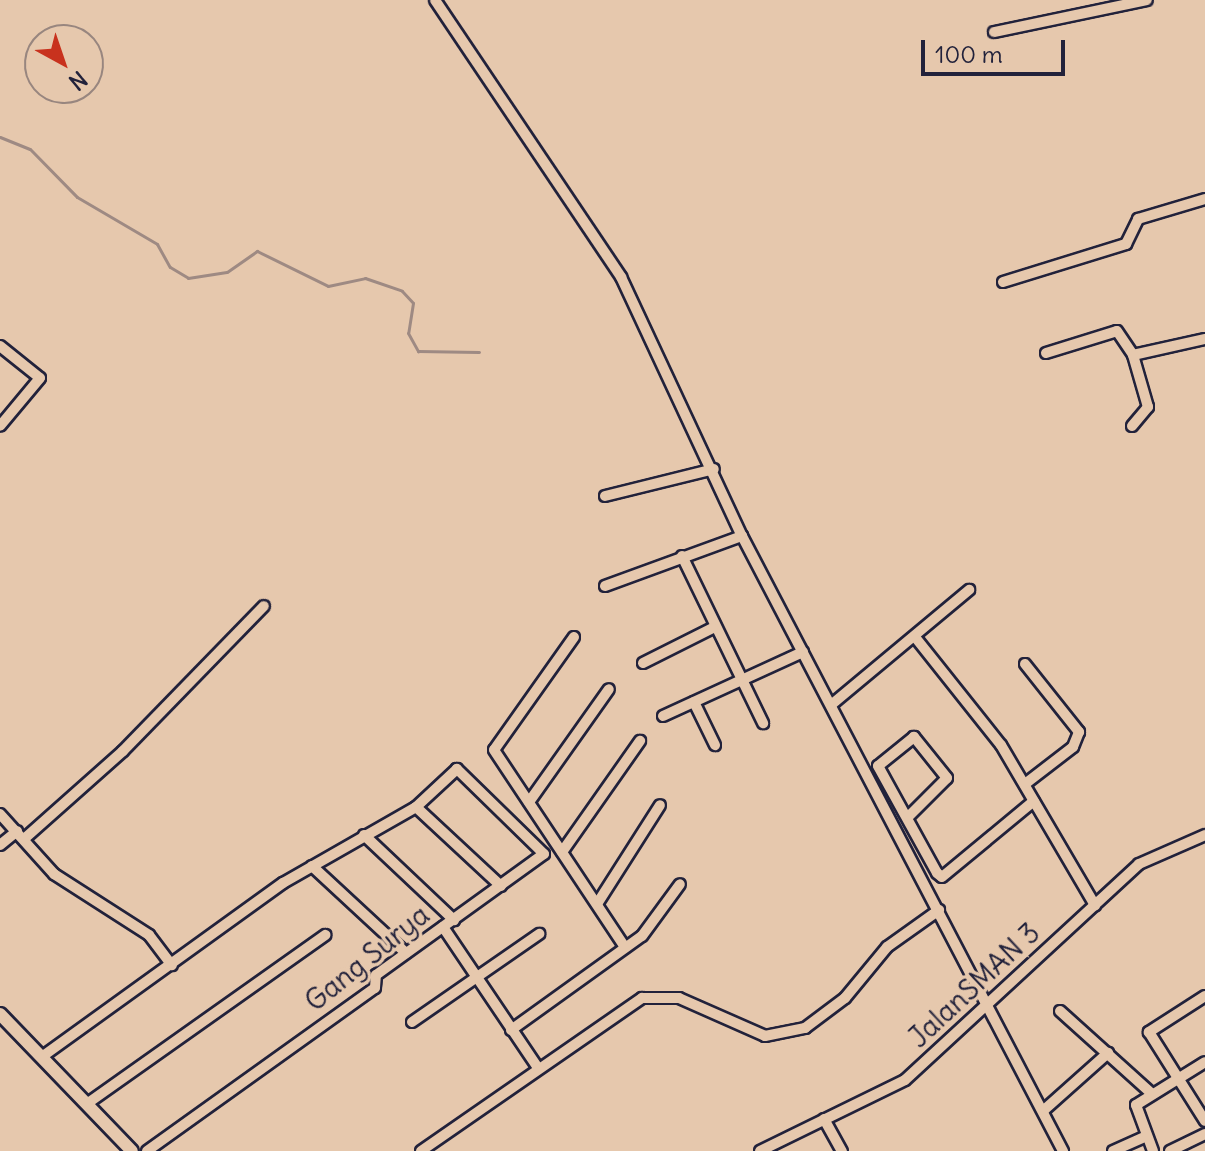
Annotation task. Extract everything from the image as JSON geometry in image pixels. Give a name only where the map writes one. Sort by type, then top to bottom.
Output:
[{"type":"main road","points":[[1,1016],[132,1151]]},
{"type":"street","points":[[435,0],[599,238],[714,469],[742,536],[1063,1151]]},
{"type":"street","points":[[994,32],[1147,0]]},
{"type":"street","points":[[1003,282],[1126,244],[1138,219],[1205,199]]},
{"type":"street","points":[[1046,353],[1117,331],[1133,355],[1148,407],[1132,426]]},
{"type":"street","points":[[1133,355],[1205,339]]},
{"type":"street","points":[[0,346],[40,378],[0,426]]},
{"type":"street","points":[[605,496],[714,469]]},
{"type":"street","points":[[605,586],[742,536]]},
{"type":"street","points":[[682,556],[713,628],[743,679],[763,723]]},
{"type":"street","points":[[831,705],[969,590]]},
{"type":"street","points":[[0,845],[20,835],[123,751],[264,606]]},
{"type":"street","points":[[643,663],[713,628]]},
{"type":"street","points":[[574,637],[494,750],[625,947]]},
{"type":"street","points":[[915,637],[1025,784],[1095,905]]},
{"type":"street","points":[[663,716],[803,652]]},
{"type":"street","points":[[1025,664],[1079,732],[1073,747],[1025,784]]},
{"type":"street","points":[[529,802],[609,689]]},
{"type":"street","points":[[694,702],[715,745]]},
{"type":"street","points":[[908,817],[947,778],[914,737],[878,766],[942,877],[1034,801]]},
{"type":"street","points":[[560,848],[640,741]]},
{"type":"street","points":[[43,1056],[312,866],[416,807],[445,776],[461,771],[544,854]]},
{"type":"street","points":[[597,904],[660,805]]},
{"type":"street","points":[[416,807],[501,886]]},
{"type":"street","points":[[0,814],[61,880],[149,935],[172,965]]},
{"type":"street","points":[[364,835],[454,920]]},
{"type":"street","name":"JalanSMAN 3","points":[[760,1151],[905,1080],[1147,859],[1205,835]]},
{"type":"street","name":"Gang Surya","points":[[147,1151],[375,988],[376,975],[544,854],[560,848]]},
{"type":"street","points":[[312,866],[406,953]]},
{"type":"street","points":[[511,1030],[625,947],[680,884]]},
{"type":"street","points":[[421,1151],[642,998],[692,1002],[747,1032],[797,1031],[836,1006],[887,947],[939,910]]},
{"type":"street","points":[[443,927],[538,1068]]},
{"type":"street","points":[[412,1022],[539,934]]},
{"type":"street","points":[[88,1103],[325,935]]},
{"type":"street","points":[[1205,996],[1149,1027],[1205,1121]]},
{"type":"street","points":[[1060,1011],[1150,1092]]},
{"type":"street","points":[[1044,1110],[1108,1053]]},
{"type":"street","points":[[1153,1151],[1136,1105],[1150,1092],[1205,1062]]},
{"type":"street","points":[[824,1119],[842,1151]]},
{"type":"street","points":[[1170,1151],[1205,1134]]},
{"type":"street","points":[[1113,1151],[1146,1136]]},
{"type":"waterway","points":[[0,137],[30,149],[77,197],[157,244],[170,267],[188,278],[227,272],[257,251],[328,286],[365,278],[402,291],[413,303],[408,333],[418,351],[479,352]]}]
